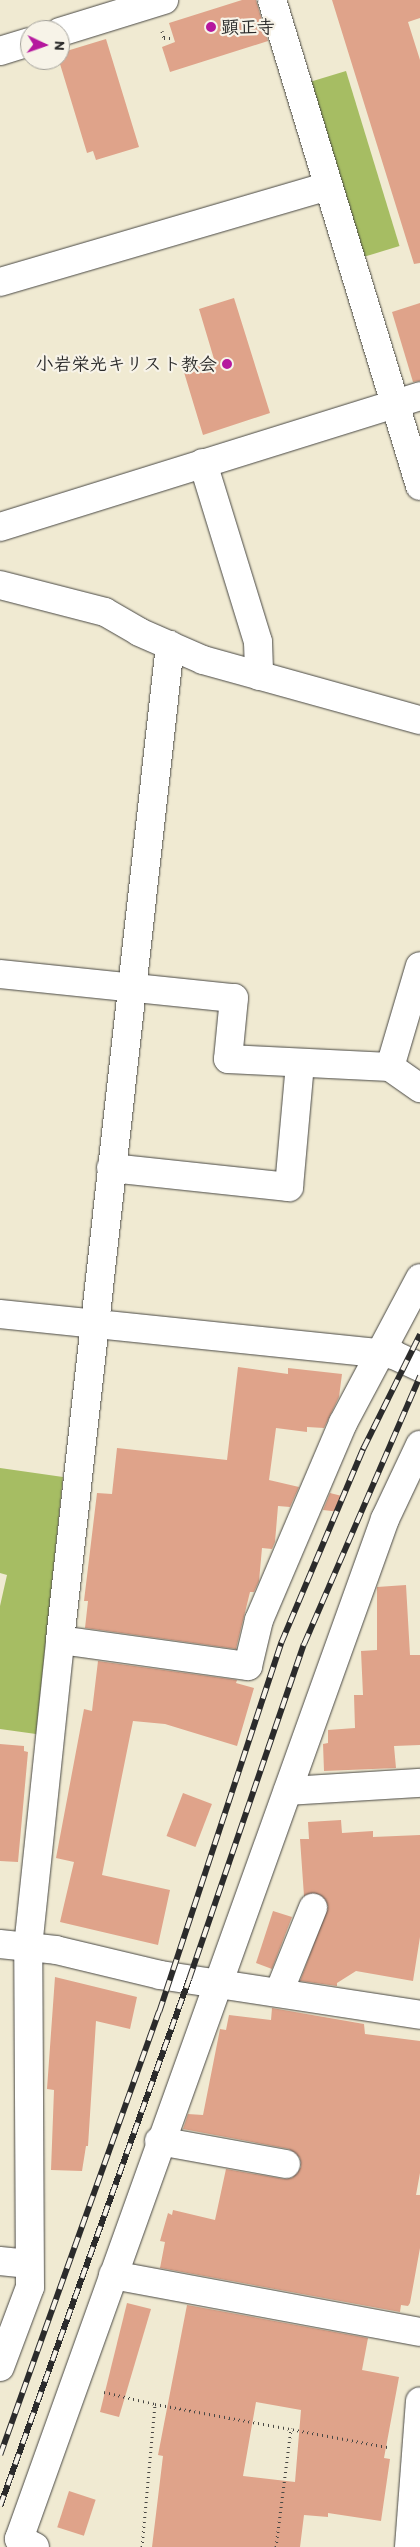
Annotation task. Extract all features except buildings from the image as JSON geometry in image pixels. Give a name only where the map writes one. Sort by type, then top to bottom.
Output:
[{"type":"street","points":[[70,28],[118,7],[164,0]]},
{"type":"street","points":[[272,0],[420,486]]},
{"type":"street","points":[[0,51],[20,45]]},
{"type":"street","points":[[0,282],[328,186]]},
{"type":"street","points":[[0,527],[420,396]]},
{"type":"street","points":[[203,464],[258,642],[259,676]]},
{"type":"street","points":[[0,585],[106,612],[123,624],[203,660],[420,720]]},
{"type":"street","points":[[0,2367],[30,2287],[28,1947],[93,1324],[170,645]]},
{"type":"street","points":[[392,1061],[420,966]]},
{"type":"street","points":[[0,974],[234,998],[228,1059],[300,1063],[392,1061],[420,1088]]},
{"type":"street","points":[[111,1168],[289,1187],[300,1063]]},
{"type":"street","points":[[60,1640],[248,1666],[259,1620],[343,1423],[420,1278]]},
{"type":"street","points":[[0,1314],[394,1355],[420,1366]]},
{"type":"street","points":[[35,2547],[19,2539],[75,2385],[159,2142],[288,1791],[385,1519],[420,1445]]},
{"type":"street","points":[[288,1791],[420,1783]]},
{"type":"street","points":[[279,1992],[312,1908]]},
{"type":"street","points":[[0,1944],[56,1950],[160,1975],[217,1982],[420,2015]]},
{"type":"street","points":[[159,2142],[286,2164]]},
{"type":"street","points":[[0,2261],[29,2264]]},
{"type":"street","points":[[112,2275],[420,2332]]},
{"type":"street","points":[[409,2547],[420,2401]]},
{"type":"path","points":[[75,2385],[155,2404],[417,2452]]},
{"type":"path","points":[[142,2547],[155,2404]]},
{"type":"path","points":[[276,2547],[292,2428]]},
{"type":"green space","points":[[346,71],[400,246],[363,257],[310,82]]},
{"type":"green space","points":[[0,1468],[63,1477],[36,1734],[0,1729],[0,1606],[7,1575],[0,1573]]},
{"type":"railway","points":[[0,2455],[159,2012],[281,1643],[363,1449],[420,1334]]},
{"type":"railway","points":[[0,2506],[189,1979],[304,1644],[420,1376]]},
{"type":"place","name":"顕正寺","points":[[211,27]]},
{"type":"place","name":"小岩栄光キリスト教会","points":[[227,364]]}]
